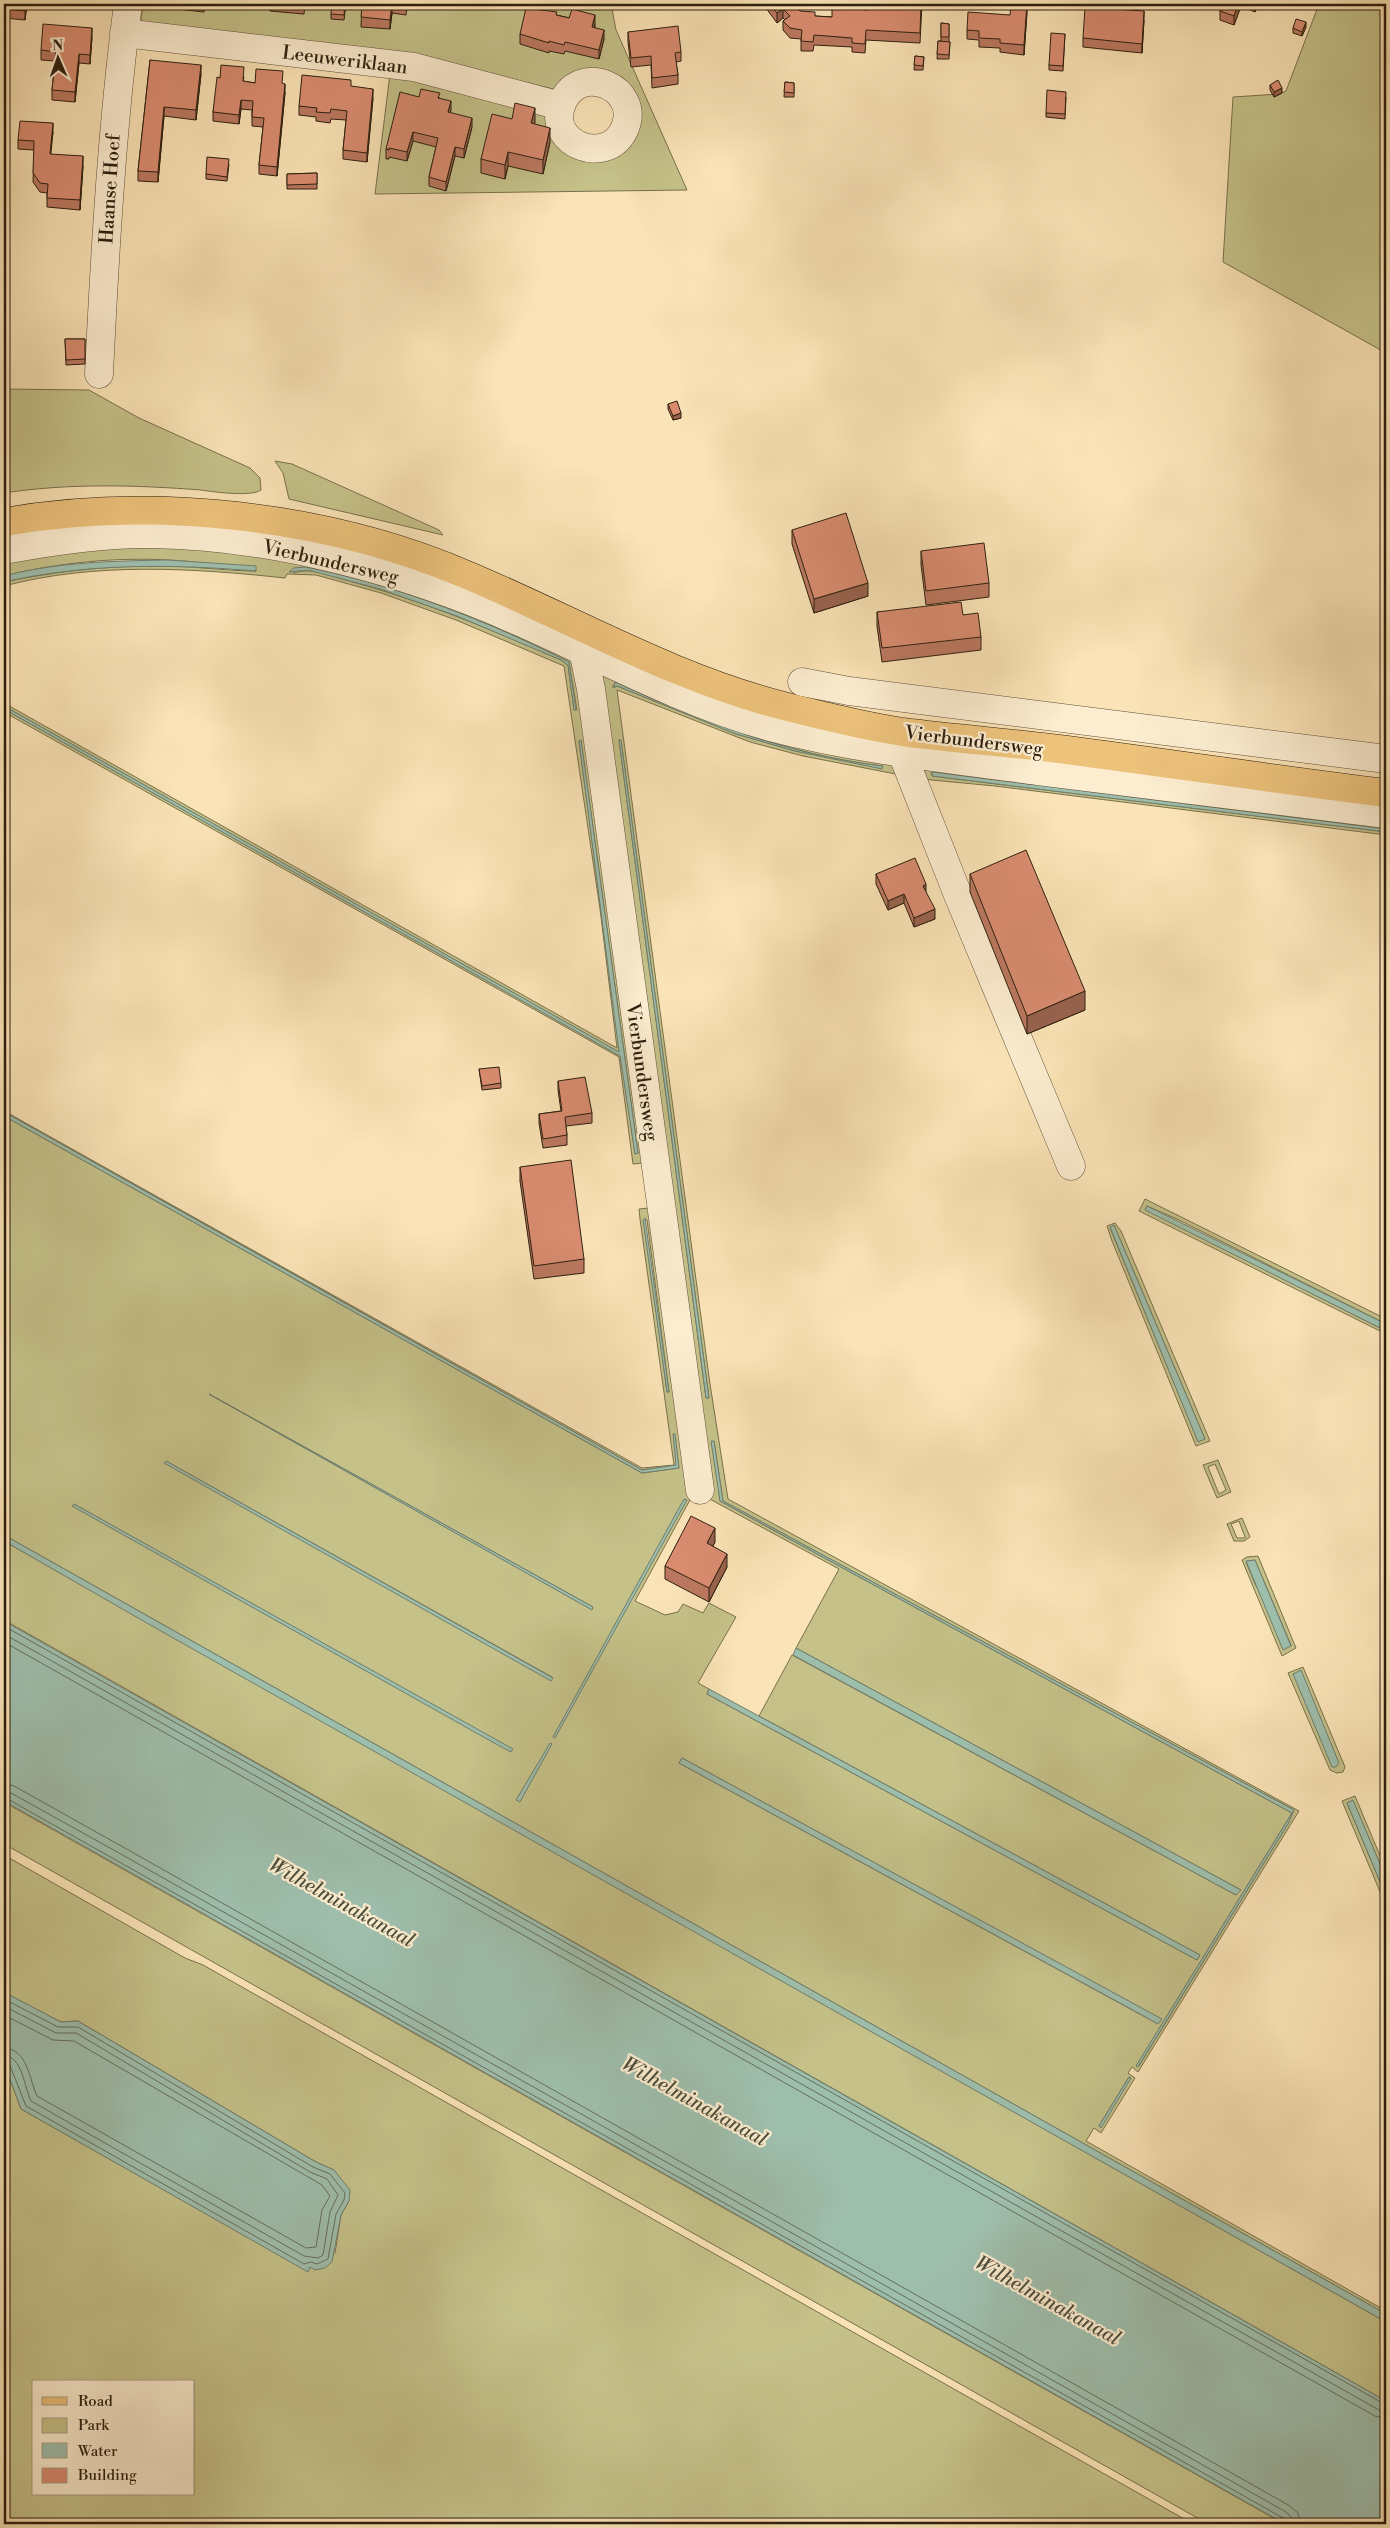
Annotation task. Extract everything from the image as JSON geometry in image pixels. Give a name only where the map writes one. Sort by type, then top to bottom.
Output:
[{"type":"main road","name":"Vierbundersweg","points":[[4,522],[37,516],[108,511],[204,513],[295,525],[343,535],[464,573],[716,687],[901,742],[1067,750],[1233,774],[1386,793]]},
{"type":"street","name":"Haanse Hoef","points":[[99,374],[106,220],[117,88],[128,4]]},
{"type":"street","name":"Leeuweriklaan","points":[[124,33],[414,67],[561,106]]},
{"type":"street","name":"Vierbundersweg","points":[[4,550],[92,537],[153,534],[290,548],[416,582],[518,621],[584,653],[713,708],[815,738],[901,742],[1386,814]]},
{"type":"street","name":"Vierbundersweg","points":[[578,625],[607,806],[700,1490]]},
{"type":"street","name":"Vierbundersweg","points":[[802,682],[901,698],[1386,759]]},
{"type":"street","points":[[901,698],[901,742]]},
{"type":"street","name":"Vierbundersweg","points":[[901,742],[958,895],[1071,1166]]},
{"type":"green space","points":[[143,4],[611,4],[616,30],[687,190],[375,194],[390,74],[548,113],[604,156],[633,100],[557,90],[416,56],[140,29]]},
{"type":"green space","points":[[1319,4],[1386,4],[1386,353],[1223,262],[1233,97],[1279,94],[1286,91]]},
{"type":"green space","points":[[4,389],[89,390],[139,418],[250,468],[260,478],[261,490],[249,493],[232,493],[176,488],[78,486],[4,493]]},
{"type":"green space","points":[[275,461],[292,464],[439,530],[443,535],[289,499],[283,473]]},
{"type":"green space","points":[[156,542],[357,571],[582,658],[643,1163],[633,1164],[619,1057],[4,712],[4,709],[621,1056],[635,1154],[638,1153],[581,741],[579,741],[620,1053],[4,706],[4,703],[617,1048],[600,909],[564,666],[456,620],[381,593],[316,575],[287,574],[285,578],[179,570],[108,570],[38,578],[4,586],[4,582],[41,575],[116,567],[166,566],[256,571],[190,562],[127,559],[65,564],[4,576],[4,555]],"holes":[[[305,567],[339,574],[406,594],[473,618],[569,662],[577,710],[574,710],[568,665],[561,660],[482,626],[428,606],[320,573],[307,571],[294,573],[294,568]]]},
{"type":"green space","points":[[593,663],[895,758],[906,776],[803,756],[750,742],[617,690],[710,1384],[728,1499],[1299,1811],[1138,2072],[1132,2067],[1128,2073],[1135,2078],[1101,2133],[1094,2128],[1086,2141],[1386,2311],[1386,2314],[4,1535],[4,1116],[642,1473],[679,1468],[674,1434],[677,1465],[642,1470],[4,1111],[642,1468],[674,1465],[639,1209],[649,1208],[691,1498],[635,1601],[665,1615],[678,1612],[683,1604],[703,1613],[709,1603],[736,1617],[698,1683],[709,1689],[707,1694],[1197,1960],[1200,1955],[759,1716],[792,1655],[1236,1895],[1241,1890],[796,1648],[839,1569],[706,1497]],"holes":[[[615,683],[746,735],[813,754],[882,766],[882,768],[795,751],[736,734],[617,686],[612,687]],[[619,740],[621,740],[709,1398],[706,1398]],[[644,1219],[647,1220],[669,1392],[667,1392]],[[209,1394],[593,1607],[591,1609]],[[714,1441],[723,1501],[1294,1810],[1288,1824],[1139,2066],[1137,2065],[1292,1813],[720,1501]],[[166,1461],[552,1677],[551,1680],[165,1463]],[[684,1500],[686,1501],[554,1737]],[[74,1504],[512,1750],[73,1506]],[[682,1758],[1161,2019],[1158,2024],[679,1763]],[[1129,2077],[1131,2078],[1099,2126]]]},
{"type":"green space","points":[[919,761],[1386,821],[1386,829],[931,773],[932,776],[1386,832],[1386,835],[995,786],[921,779]]},
{"type":"green space","points":[[1145,1199],[1386,1319],[1386,1324],[1179,1220],[1147,1206],[1145,1209],[1386,1331],[1386,1334],[1139,1211]]},
{"type":"green space","points":[[1115,1223],[1121,1231],[1210,1441],[1196,1446],[1107,1226]],"holes":[[[1114,1225],[1205,1439],[1198,1441],[1110,1228]]]},
{"type":"green space","points":[[1218,1460],[1231,1492],[1217,1498],[1203,1465]],"holes":[[[1215,1464],[1226,1490],[1219,1494],[1208,1467]]]},
{"type":"green space","points":[[1242,1518],[1250,1537],[1244,1541],[1234,1541],[1227,1524]],"holes":[[[1239,1521],[1245,1538],[1237,1538],[1231,1524]]]},
{"type":"green space","points":[[4,1541],[1386,2322],[1386,2401],[4,1620]]},
{"type":"green space","points":[[1258,1556],[1296,1648],[1282,1656],[1242,1560],[1247,1557]],"holes":[[[1255,1560],[1291,1645],[1255,1584],[1246,1562]]]},
{"type":"green space","points":[[1303,1667],[1345,1767],[1343,1772],[1337,1773],[1330,1770],[1288,1673]]},
{"type":"green space","points":[[1355,1796],[1386,1870],[1386,1878],[1353,1801],[1347,1803],[1386,1896],[1386,1906],[1342,1801]]},
{"type":"green space","points":[[4,1802],[1284,2524],[1208,2524],[4,1844]]},
{"type":"green space","points":[[4,1855],[185,1958],[203,1965],[1193,2524],[4,2524],[4,2063],[21,2109],[308,2271],[310,2266],[335,2253],[341,2215],[349,2201],[334,2170],[316,2162],[78,2021],[61,2022],[5,1994]]},
{"type":"water","points":[[168,560],[256,566],[256,571],[161,566],[98,568],[67,571],[4,582],[4,576],[65,565]]},
{"type":"water","points":[[305,567],[372,583],[440,606],[506,632],[569,662],[576,710],[574,710],[568,665],[561,660],[457,616],[380,589],[308,570],[289,572],[294,568]]},
{"type":"water","points":[[615,682],[712,723],[779,745],[813,754],[883,766],[882,769],[795,751],[736,734],[617,686],[614,688]]},
{"type":"water","points":[[4,706],[619,1052],[579,741],[581,740],[638,1153],[635,1154],[620,1056],[4,709]]},
{"type":"water","points":[[619,740],[621,740],[709,1398],[706,1398]]},
{"type":"water","points":[[932,772],[1386,829],[1386,832],[932,776]]},
{"type":"water","points":[[4,1112],[642,1470],[676,1465],[673,1434],[675,1434],[679,1468],[642,1473],[4,1116]]},
{"type":"water","points":[[1147,1206],[1386,1324],[1386,1331],[1145,1210]]},
{"type":"water","points":[[645,1218],[669,1392],[667,1392],[643,1220]]},
{"type":"water","points":[[1114,1225],[1205,1439],[1198,1442],[1110,1227]]},
{"type":"water","points":[[209,1394],[593,1607],[592,1610]]},
{"type":"water","points":[[711,1441],[714,1441],[723,1501],[1294,1810],[1288,1824],[1138,2067],[1136,2066],[1292,1813],[720,1501]]},
{"type":"water","points":[[166,1461],[553,1678],[551,1681],[164,1463]]},
{"type":"water","points":[[684,1499],[687,1500],[555,1738],[553,1737]]},
{"type":"water","points":[[74,1504],[513,1749],[511,1752],[496,1744],[72,1506]]},
{"type":"water","points":[[4,1535],[1386,2314],[1386,2322],[152,1626],[4,1541]]},
{"type":"water","points":[[1255,1560],[1291,1646],[1283,1650],[1246,1561]]},
{"type":"water","name":"Wilhelminakanaal","points":[[4,1621],[1386,2401],[1386,2524],[1285,2524],[4,1801]]},
{"type":"water","points":[[796,1648],[1241,1890],[1236,1895],[793,1655]]},
{"type":"water","points":[[1301,1670],[1339,1763],[1336,1767],[1332,1767],[1293,1674]]},
{"type":"water","points":[[709,1689],[1200,1955],[1197,1960],[707,1694]]},
{"type":"water","points":[[550,1743],[552,1744],[520,1802],[516,1800]]},
{"type":"water","points":[[682,1758],[1162,2019],[1158,2024],[679,1763]]},
{"type":"water","points":[[1353,1800],[1386,1878],[1386,1896],[1347,1803]]},
{"type":"water","points":[[4,1992],[61,2022],[78,2021],[316,2162],[334,2170],[350,2190],[349,2201],[341,2215],[332,2262],[325,2268],[315,2270],[310,2267],[308,2272],[21,2109],[4,2063]]},
{"type":"water","points":[[1129,2077],[1131,2078],[1101,2128],[1099,2126]]},
{"type":"building","points":[[4,4],[26,4],[25,11],[4,9]]},
{"type":"building","points":[[332,4],[345,4],[344,15],[331,14]]},
{"type":"building","points":[[362,4],[392,4],[390,20],[361,17]]},
{"type":"building","points":[[770,4],[794,4],[800,11],[815,12],[815,16],[832,17],[832,6],[867,10],[867,4],[921,4],[920,33],[866,30],[865,44],[852,43],[852,38],[814,35],[813,42],[801,41],[802,30],[790,28],[783,21],[790,16],[783,9],[777,13]]},
{"type":"building","points":[[1011,4],[1027,4],[1024,45],[1000,43],[1000,39],[979,38],[979,31],[967,30],[968,12],[1010,15]]},
{"type":"building","points":[[1222,4],[1238,4],[1234,16],[1220,11]]},
{"type":"building","points":[[1085,7],[1144,11],[1142,44],[1083,38]]},
{"type":"building","points":[[526,8],[557,12],[556,15],[569,18],[572,9],[595,15],[592,27],[604,30],[599,50],[565,42],[564,45],[549,41],[549,43],[520,34]]},
{"type":"building","points":[[1296,19],[1306,22],[1302,32],[1293,28]]},
{"type":"building","points":[[941,23],[949,24],[949,37],[941,37]]},
{"type":"building","points":[[43,24],[92,28],[90,55],[79,54],[75,92],[52,90],[56,52],[41,50]]},
{"type":"building","points":[[678,26],[681,52],[675,53],[678,75],[652,78],[651,56],[631,58],[628,32]]},
{"type":"building","points":[[1051,33],[1065,34],[1063,66],[1049,65]]},
{"type":"building","points":[[938,41],[950,42],[949,55],[937,54]]},
{"type":"building","points":[[915,56],[924,57],[923,66],[914,65]]},
{"type":"building","points":[[150,60],[201,65],[196,110],[164,107],[158,172],[138,171]]},
{"type":"building","points":[[221,65],[244,67],[243,81],[255,83],[256,69],[283,71],[282,83],[285,84],[277,167],[259,165],[264,118],[252,117],[253,101],[241,100],[239,115],[213,112],[217,77],[220,78]]},
{"type":"building","points":[[302,75],[351,80],[351,86],[373,89],[367,153],[343,150],[347,111],[331,109],[330,113],[316,112],[317,108],[299,106]]},
{"type":"building","points":[[1278,80],[1282,88],[1274,92],[1270,85]]},
{"type":"building","points":[[785,82],[794,83],[794,93],[784,92]]},
{"type":"building","points":[[421,89],[440,93],[438,98],[451,101],[448,112],[472,118],[464,149],[455,147],[446,182],[429,177],[438,138],[413,132],[407,152],[386,149],[400,92],[419,97]]},
{"type":"building","points":[[1047,90],[1066,92],[1065,114],[1046,113]]},
{"type":"building","points":[[515,103],[535,108],[531,123],[550,128],[543,160],[508,152],[505,165],[481,159],[492,114],[512,119]]},
{"type":"building","points":[[20,121],[53,123],[50,154],[83,156],[80,200],[47,198],[48,184],[40,183],[33,173],[34,141],[18,140]]},
{"type":"building","points":[[207,157],[229,159],[227,177],[206,174]]},
{"type":"building","points":[[317,173],[317,184],[287,185],[287,174]]},
{"type":"building","points":[[65,339],[85,339],[85,359],[66,360]]},
{"type":"building","points":[[677,401],[681,413],[673,416],[668,404]]},
{"type":"building","points":[[846,513],[868,583],[814,599],[792,530]]},
{"type":"building","points":[[984,543],[989,583],[926,591],[921,551]]},
{"type":"building","points":[[961,602],[963,615],[978,613],[981,637],[882,648],[877,612]]},
{"type":"building","points":[[1026,850],[1085,991],[1027,1016],[970,874]]},
{"type":"building","points":[[915,858],[926,884],[923,886],[935,909],[914,918],[904,894],[888,901],[876,874]]},
{"type":"building","points":[[499,1067],[501,1083],[482,1086],[479,1069]]},
{"type":"building","points":[[585,1077],[592,1113],[565,1117],[567,1135],[543,1139],[539,1114],[562,1111],[558,1081]]},
{"type":"building","points":[[571,1160],[584,1259],[534,1266],[520,1167]]},
{"type":"building","points":[[691,1516],[715,1528],[707,1543],[727,1554],[709,1588],[665,1566]]}]
